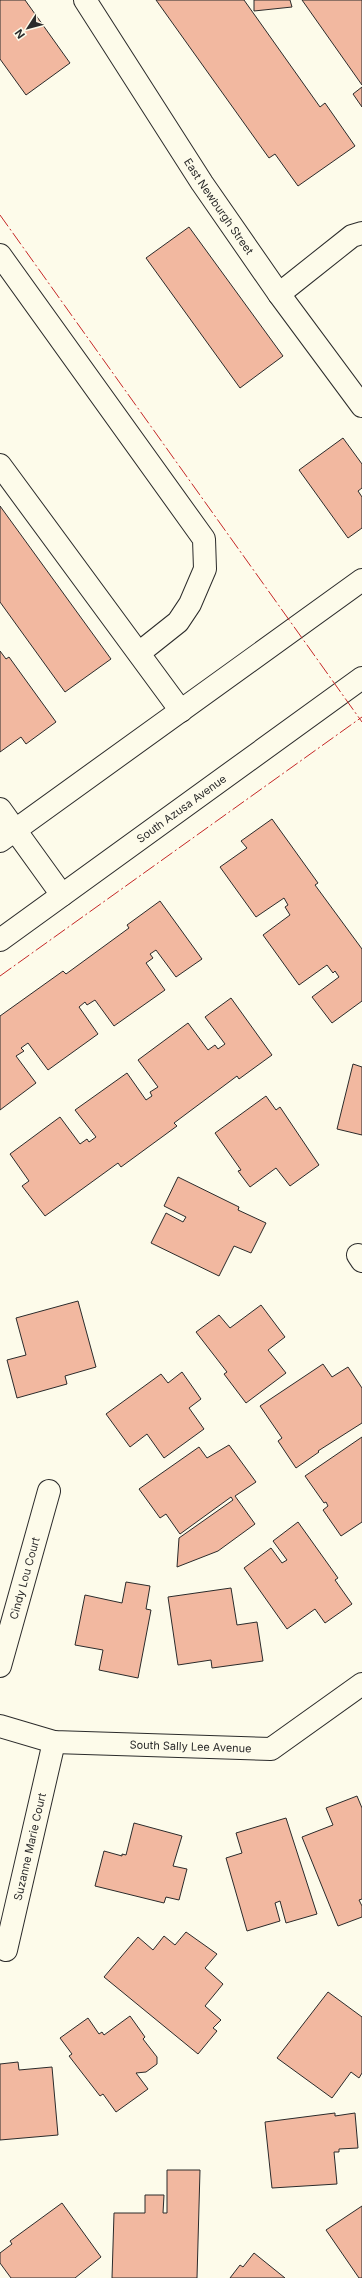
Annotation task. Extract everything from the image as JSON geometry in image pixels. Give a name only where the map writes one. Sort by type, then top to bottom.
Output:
[{"type":"street","name":"East Newburgh Street","points":[[85,0],[199,178],[279,294],[362,406]]},
{"type":"street","points":[[279,294],[352,236],[362,233]]},
{"type":"street","points":[[0,255],[204,538],[205,569],[190,604],[178,622],[139,653]]},
{"type":"street","points":[[0,465],[181,710]]},
{"type":"street","points":[[8,835],[362,580]]},
{"type":"street","name":"South Azusa Avenue","points":[[0,940],[362,678]]},
{"type":"street","points":[[0,809],[8,835],[62,895]]},
{"type":"street","name":"Cindy Lou Court","points":[[0,1666],[49,1490]]},
{"type":"street","name":"South Sally Lee Avenue","points":[[0,1726],[54,1742],[271,1749],[362,1684]]},
{"type":"street","name":"Suzanne Marie Court","points":[[6,1950],[54,1742]]},
{"type":"building","points":[[0,0],[25,0],[70,63],[26,95],[0,59]]},
{"type":"building","points":[[156,0],[244,0],[320,107],[325,103],[355,146],[298,186],[275,154],[269,158]]},
{"type":"building","points":[[254,0],[290,0],[292,7],[254,11]]},
{"type":"building","points":[[302,0],[362,0],[362,85]]},
{"type":"building","points":[[362,87],[362,107],[353,94]]},
{"type":"building","points":[[189,227],[283,356],[240,388],[146,258]]},
{"type":"building","points":[[343,438],[362,464],[362,488],[358,491],[362,497],[362,528],[348,538],[299,470]]},
{"type":"building","points":[[0,506],[111,659],[65,692],[0,602]]},
{"type":"building","points":[[0,651],[6,659],[9,657],[56,722],[26,744],[21,737],[0,752]]},
{"type":"building","points":[[272,819],[318,883],[315,885],[362,949],[362,1001],[332,1023],[312,997],[339,977],[335,971],[333,973],[327,965],[299,985],[263,935],[290,915],[285,907],[288,905],[284,898],[256,917],[220,867],[247,848],[241,841]]},
{"type":"building","points":[[160,901],[202,959],[176,977],[156,950],[150,954],[153,958],[146,963],[165,990],[114,1026],[95,1000],[87,1005],[85,1002],[79,1007],[98,1034],[48,1070],[28,1043],[21,1048],[24,1051],[16,1056],[36,1083],[0,1110],[0,1016],[63,971],[66,974],[129,928],[127,925]]},
{"type":"building","points":[[231,998],[272,1055],[239,1079],[237,1076],[174,1123],[177,1126],[121,1167],[118,1163],[45,1216],[22,1186],[29,1181],[10,1154],[60,1117],[80,1144],[87,1139],[89,1142],[96,1137],[75,1110],[127,1073],[146,1100],[152,1096],[150,1092],[158,1087],[138,1060],[188,1023],[208,1050],[215,1045],[218,1049],[225,1044],[205,1017]]},
{"type":"building","points":[[353,1064],[362,1067],[362,1135],[337,1129]]},
{"type":"building","points":[[266,1096],[276,1110],[280,1107],[319,1165],[290,1186],[276,1168],[250,1187],[238,1171],[241,1170],[215,1133]]},
{"type":"building","points":[[178,1177],[239,1207],[238,1210],[266,1223],[251,1253],[234,1246],[219,1276],[151,1243],[166,1213],[183,1222],[186,1217],[164,1206]]},
{"type":"building","points":[[78,1301],[96,1367],[65,1376],[67,1384],[17,1398],[7,1360],[26,1355],[16,1318]]},
{"type":"building","points":[[261,1305],[285,1337],[268,1350],[286,1373],[246,1403],[224,1374],[227,1372],[196,1332],[219,1315],[230,1328]]},
{"type":"building","points":[[323,1364],[332,1377],[348,1367],[362,1388],[362,1423],[318,1451],[319,1452],[296,1468],[278,1441],[282,1438],[260,1406]]},
{"type":"building","points":[[182,1372],[201,1399],[189,1408],[204,1429],[164,1458],[147,1434],[130,1447],[106,1414],[161,1374],[168,1383]]},
{"type":"building","points":[[362,1437],[362,1522],[341,1536],[323,1510],[328,1506],[326,1502],[324,1503],[305,1476]]},
{"type":"building","points":[[229,1445],[256,1482],[235,1496],[255,1524],[218,1551],[177,1567],[179,1538],[233,1500],[231,1497],[180,1534],[166,1514],[160,1518],[139,1489],[199,1447],[207,1458]]},
{"type":"building","points":[[298,1522],[338,1578],[335,1580],[352,1604],[325,1623],[315,1609],[287,1629],[244,1568],[271,1548],[282,1563],[287,1560],[273,1541]]},
{"type":"building","points":[[126,1582],[150,1586],[146,1609],[151,1610],[138,1678],[99,1670],[103,1650],[75,1645],[85,1595],[122,1603]]},
{"type":"building","points":[[231,1588],[237,1625],[257,1622],[263,1661],[212,1668],[211,1660],[178,1665],[168,1597]]},
{"type":"building","points":[[357,1796],[362,1808],[362,1899],[359,1900],[362,1906],[362,1917],[338,1926],[302,1837],[333,1825],[326,1808]]},
{"type":"building","points":[[286,1818],[317,1914],[286,1923],[280,1901],[275,1903],[280,1921],[247,1931],[226,1858],[242,1853],[236,1833]]},
{"type":"building","points":[[134,1823],[182,1836],[173,1866],[187,1869],[179,1900],[166,1897],[164,1903],[95,1886],[104,1851],[122,1856],[122,1854],[126,1855]]},
{"type":"building","points":[[186,1932],[217,1954],[205,1968],[223,1984],[205,2006],[221,2020],[213,2028],[217,2031],[198,2054],[104,1977],[138,1937],[153,1950],[164,1936],[175,1945]]},
{"type":"building","points":[[328,1992],[362,2017],[362,2073],[359,2078],[351,2072],[332,2098],[277,2058]]},
{"type":"building","points":[[130,2016],[145,2037],[143,2039],[157,2057],[157,2064],[146,2072],[136,2073],[148,2089],[116,2112],[103,2094],[100,2096],[69,2056],[72,2054],[60,2038],[88,2018],[99,2034],[102,2032],[104,2035]]},
{"type":"building","points":[[18,2062],[19,2070],[52,2067],[58,2135],[0,2140],[0,2064]]},
{"type":"building","points":[[335,2113],[335,2116],[355,2113],[358,2148],[339,2149],[339,2152],[334,2152],[337,2184],[272,2188],[265,2122]]},
{"type":"building","points":[[167,2170],[200,2170],[197,2278],[112,2278],[114,2213],[145,2213],[145,2195],[164,2195],[163,2213],[167,2213]]},
{"type":"building","points":[[62,2203],[101,2257],[75,2278],[11,2278],[0,2263],[0,2253],[12,2244],[10,2241]]},
{"type":"building","points":[[362,2206],[362,2278],[359,2278],[326,2230]]},
{"type":"building","points":[[254,2253],[285,2278],[230,2278],[240,2265],[243,2267]]},
{"type":"power","points":[[0,215],[362,722]]},
{"type":"power","points":[[0,976],[362,717]]}]
